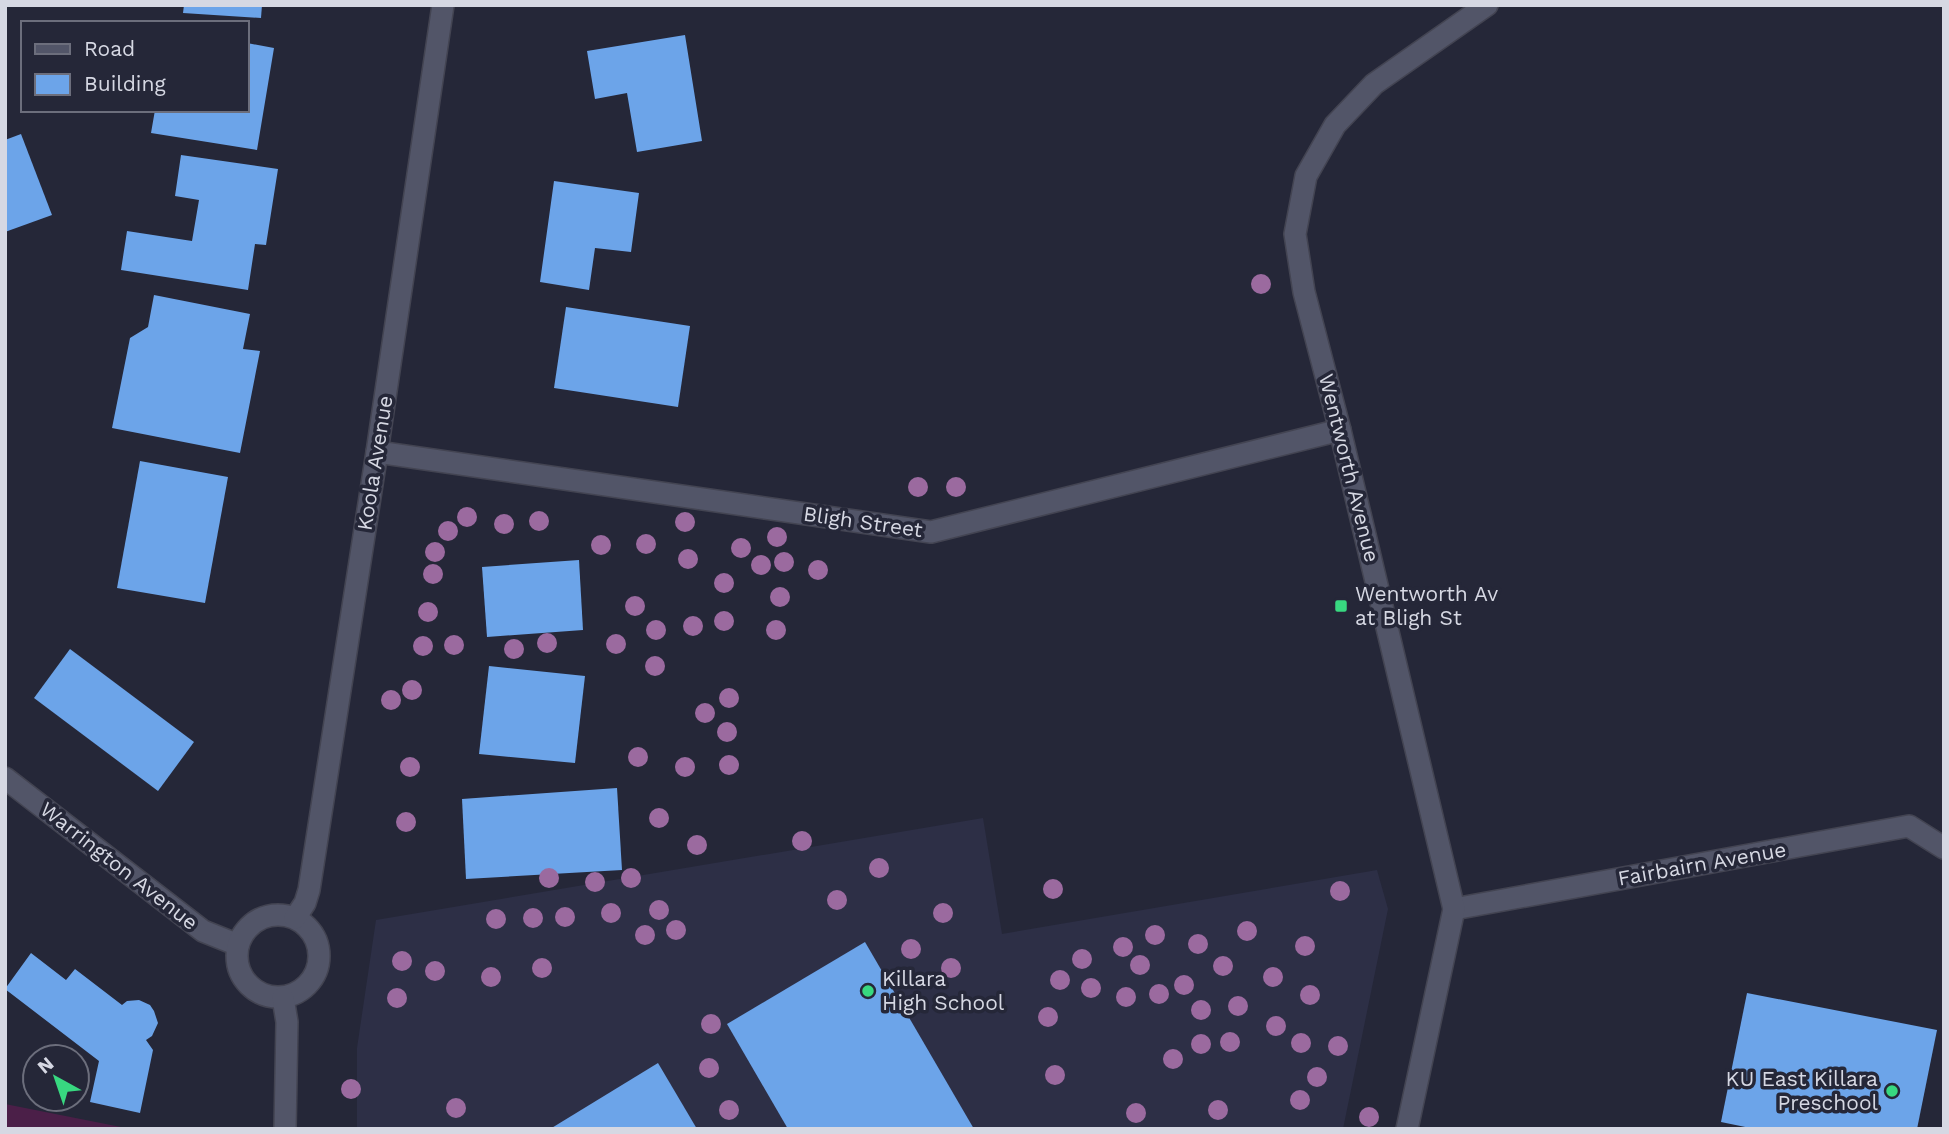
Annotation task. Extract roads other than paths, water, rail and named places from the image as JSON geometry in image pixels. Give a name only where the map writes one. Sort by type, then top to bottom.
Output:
[{"type":"street","name":"Koola Avenue","points":[[295,918],[309,890],[443,5]]},
{"type":"street","name":"Wentworth Avenue","points":[[1406,1129],[1454,909],[1340,430],[1304,292],[1295,234],[1306,176],[1335,125],[1374,84],[1487,5]]},
{"type":"street","name":"Bligh Street","points":[[377,452],[931,532],[1340,430]]},
{"type":"street","name":"Warrington Avenue","points":[[5,778],[203,931],[238,945]]},
{"type":"street","name":"Fairbairn Avenue","points":[[1454,909],[1909,826],[1944,848]]},
{"type":"street","points":[[274,915],[295,918],[308,926],[316,938],[320,951],[315,977],[306,987],[283,998],[257,992],[247,984],[238,966],[238,945],[254,922],[274,915]]},
{"type":"street","points":[[283,998],[287,1022],[285,1129]]},
{"type":"place","name":"Wentworth Av at Bligh St","points":[[1341,606]]},
{"type":"place","name":"Killara High School","points":[[868,991]]},
{"type":"place","name":"KU East Killara Preschool","points":[[1892,1091]]}]
